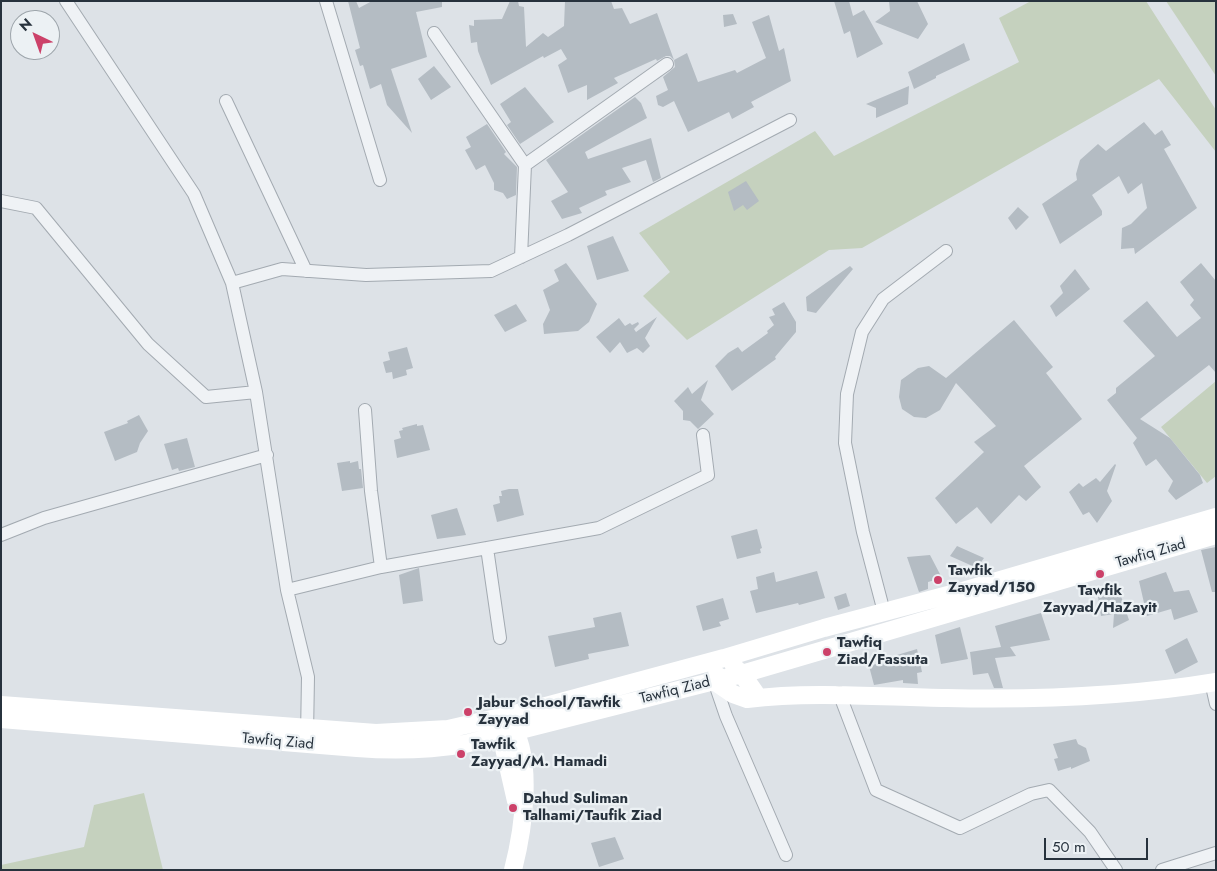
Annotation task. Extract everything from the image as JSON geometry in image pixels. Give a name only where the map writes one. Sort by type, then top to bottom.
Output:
[{"type":"main road","name":"Tawfiq Ziad","points":[[1,719],[307,736],[376,732],[422,732],[448,729],[505,717],[724,658],[1216,518]]},
{"type":"main road","name":"Tawfiq Ziad","points":[[1,705],[307,736],[410,751],[465,744],[742,674],[1216,534]]},
{"type":"main road","points":[[758,698],[742,674],[724,658],[714,681],[733,694],[746,699],[838,693],[1011,699],[1127,691],[1214,682]]},
{"type":"main road","points":[[505,717],[524,788],[519,839],[513,870]]},
{"type":"street","points":[[66,1],[194,194],[232,283],[256,392],[287,590],[308,677],[307,736]]},
{"type":"street","points":[[326,1],[380,180]]},
{"type":"street","points":[[434,33],[525,165],[521,258]]},
{"type":"street","points":[[525,165],[667,64]]},
{"type":"street","points":[[226,100],[306,271]]},
{"type":"street","points":[[232,283],[282,269],[366,275],[491,271],[568,235],[790,120]]},
{"type":"street","points":[[1,201],[36,208],[148,344],[206,397],[256,392]]},
{"type":"street","points":[[884,612],[863,532],[844,443],[846,394],[862,332],[883,299],[946,251]]},
{"type":"street","points":[[365,410],[371,491],[381,567]]},
{"type":"street","points":[[287,590],[381,567],[600,528],[708,475],[703,435]]},
{"type":"street","points":[[1,535],[44,518],[267,455]]},
{"type":"street","points":[[487,548],[500,638]]},
{"type":"street","points":[[714,681],[726,716],[786,855]]},
{"type":"street","points":[[1214,682],[1216,704]]},
{"type":"street","points":[[838,693],[876,790],[960,828],[1031,794],[1049,790],[1090,832],[1116,870]]},
{"type":"street","points":[[1162,870],[1216,853]]},
{"type":"green space","points":[[1031,1],[1146,1],[1216,110],[1216,152],[1159,79],[862,248],[829,250],[687,340],[643,296],[670,272],[639,233],[815,131],[834,156],[1019,62],[999,18]]},
{"type":"green space","points":[[1166,1],[1216,1],[1216,76]]},
{"type":"green space","points":[[1216,381],[1216,476],[1207,483],[1161,427]]},
{"type":"green space","points":[[144,793],[163,870],[1,870],[1,865],[84,847],[94,805]]},
{"type":"building","points":[[348,1],[356,1],[359,8],[372,1],[442,1],[442,7],[416,12],[427,57],[391,69],[412,133],[387,105],[381,84],[370,89],[363,65],[360,66],[355,50],[360,48]]},
{"type":"building","points":[[510,1],[518,1],[519,6],[524,7],[526,47],[543,33],[548,37],[564,26],[565,1],[611,1],[614,9],[622,8],[630,24],[657,13],[674,60],[670,56],[657,61],[656,59],[614,78],[618,83],[587,100],[587,85],[568,93],[558,65],[567,59],[561,49],[544,58],[543,56],[491,85],[478,51],[477,42],[471,43],[469,25],[474,26],[474,20],[502,19]]},
{"type":"building","points":[[834,1],[849,1],[853,16],[864,10],[883,44],[857,58],[850,31],[844,34]]},
{"type":"building","points":[[889,1],[917,1],[928,24],[918,39],[875,22],[890,11]]},
{"type":"building","points":[[733,14],[737,24],[724,27],[723,15]]},
{"type":"building","points":[[769,15],[779,51],[784,48],[791,81],[751,102],[754,107],[732,119],[729,112],[688,132],[674,101],[663,107],[658,105],[656,96],[668,90],[663,77],[675,67],[674,60],[687,53],[698,82],[735,70],[737,73],[766,58],[752,22]]},
{"type":"building","points":[[964,43],[970,60],[914,89],[908,72]]},
{"type":"building","points":[[434,66],[451,87],[431,100],[418,79]]},
{"type":"building","points":[[909,86],[908,104],[876,118],[876,108],[866,104]]},
{"type":"building","points":[[525,87],[554,122],[520,144],[507,125],[511,122],[500,104]]},
{"type":"building","points":[[635,97],[641,103],[647,118],[585,152],[588,159],[651,138],[661,178],[653,182],[646,160],[622,168],[631,182],[605,191],[607,195],[579,208],[582,213],[562,219],[551,201],[568,192],[546,160]]},
{"type":"building","points":[[1144,122],[1155,135],[1162,130],[1171,145],[1164,149],[1197,208],[1135,254],[1134,248],[1121,249],[1122,228],[1131,224],[1147,208],[1142,183],[1128,194],[1119,176],[1092,195],[1102,211],[1102,215],[1060,244],[1042,204],[1077,180],[1076,174],[1080,160],[1098,144],[1106,151]]},
{"type":"building","points":[[487,124],[506,152],[504,154],[517,167],[516,195],[507,199],[503,193],[494,190],[494,183],[485,165],[476,170],[465,150],[471,147],[466,137]]},
{"type":"building","points":[[746,181],[759,201],[747,210],[743,205],[734,211],[728,192]]},
{"type":"building","points":[[1018,207],[1029,217],[1016,230],[1008,218]]},
{"type":"building","points":[[613,236],[629,271],[597,280],[587,246]]},
{"type":"building","points":[[566,263],[597,304],[589,322],[578,331],[544,334],[543,324],[550,310],[543,290],[559,281],[554,270]]},
{"type":"building","points":[[1201,263],[1216,281],[1216,373],[1209,365],[1140,419],[1170,438],[1200,475],[1203,483],[1176,500],[1168,491],[1173,481],[1156,459],[1146,466],[1133,443],[1137,438],[1107,400],[1116,393],[1116,388],[1155,356],[1123,321],[1147,301],[1177,337],[1201,318],[1190,305],[1194,300],[1180,282]]},
{"type":"building","points":[[850,266],[853,269],[816,313],[807,311],[806,297]]},
{"type":"building","points":[[1075,269],[1090,289],[1056,317],[1050,306],[1063,293],[1060,286]]},
{"type":"building","points":[[784,302],[796,322],[796,332],[775,357],[776,359],[732,391],[715,366],[728,353],[738,347],[742,352],[768,333],[767,331],[774,325],[769,317],[775,315],[772,309]]},
{"type":"building","points":[[516,304],[527,321],[505,332],[494,315]]},
{"type":"building","points":[[657,317],[645,338],[650,346],[643,353],[637,348],[627,353],[620,342],[610,353],[596,337],[619,318],[625,326],[638,322],[639,324],[634,329],[636,332]]},
{"type":"building","points":[[1014,320],[1053,367],[1046,373],[1082,419],[1024,466],[1041,487],[1026,501],[1019,495],[991,524],[977,507],[956,524],[935,498],[984,452],[974,442],[996,426],[956,383],[940,410],[926,418],[914,417],[902,409],[899,397],[901,380],[918,368],[929,366],[946,378]]},
{"type":"building","points":[[407,347],[413,368],[406,370],[407,375],[393,379],[392,372],[386,373],[383,362],[390,360],[388,352]]},
{"type":"building","points":[[708,380],[701,400],[714,414],[698,429],[690,421],[683,420],[683,411],[674,401],[688,387],[692,394]]},
{"type":"building","points":[[139,415],[148,431],[140,443],[137,452],[115,461],[104,432],[128,423],[127,421]]},
{"type":"building","points":[[417,424],[417,426],[423,425],[430,450],[397,458],[394,440],[401,438],[399,431],[403,430],[402,428]]},
{"type":"building","points":[[187,438],[195,467],[179,471],[178,468],[172,470],[164,444]]},
{"type":"building","points":[[350,461],[350,463],[358,461],[363,488],[342,491],[337,463]]},
{"type":"building","points":[[1115,464],[1107,491],[1112,501],[1097,523],[1089,512],[1083,515],[1069,492],[1079,483],[1083,487],[1096,478],[1100,482]]},
{"type":"building","points":[[518,489],[524,515],[497,522],[493,505],[500,503],[499,496],[502,496],[501,491]]},
{"type":"building","points":[[457,508],[466,535],[437,539],[431,515]]},
{"type":"building","points":[[757,529],[762,548],[760,549],[761,553],[737,559],[731,536]]},
{"type":"building","points":[[957,546],[984,558],[977,568],[950,556]]},
{"type":"building","points":[[1216,547],[1216,592],[1212,592],[1201,550]]},
{"type":"building","points":[[930,555],[942,578],[928,582],[928,589],[919,592],[907,557]]},
{"type":"building","points":[[419,568],[423,601],[403,604],[399,575]]},
{"type":"building","points":[[817,571],[825,598],[756,613],[750,591],[758,589],[756,577],[774,572],[776,582]]},
{"type":"building","points":[[1166,572],[1174,592],[1189,590],[1198,612],[1174,620],[1171,609],[1147,616],[1139,581]]},
{"type":"building","points":[[1119,590],[1129,620],[1113,628],[1114,614],[1101,616],[1098,597]]},
{"type":"building","points":[[846,593],[850,606],[838,610],[834,597]]},
{"type":"building","points":[[723,598],[729,619],[719,622],[721,626],[703,631],[696,606]]},
{"type":"building","points":[[621,612],[629,646],[588,654],[589,659],[555,667],[548,636],[595,627],[593,618]]},
{"type":"building","points":[[1041,613],[1050,640],[1010,647],[1016,656],[995,658],[1003,688],[994,688],[988,673],[973,675],[970,652],[1001,647],[995,626]]},
{"type":"building","points":[[960,627],[968,659],[941,664],[935,635]]},
{"type":"building","points":[[1187,638],[1198,662],[1175,674],[1165,650]]},
{"type":"building","points":[[917,649],[922,672],[917,673],[918,684],[903,683],[903,680],[874,685],[869,666],[898,658],[897,655]]},
{"type":"building","points":[[1076,739],[1078,744],[1086,748],[1090,761],[1071,769],[1071,767],[1058,771],[1054,759],[1058,758],[1053,744]]},
{"type":"building","points":[[615,837],[624,859],[599,867],[591,843]]},
{"type":"place","name":"Tawfik Zayyad/HaZayit","points":[[1100,574]]},
{"type":"place","name":"Tawfik Zayyad/150","points":[[938,580]]},
{"type":"place","name":"Tawfiq Ziad/Fassuta","points":[[827,652]]},
{"type":"place","name":"Jabur School/Tawfik Zayyad","points":[[468,712]]},
{"type":"place","name":"Tawfik Zayyad/M. Hamadi","points":[[461,754]]},
{"type":"place","name":"Dahud Suliman Talhami/Taufik Ziad","points":[[513,808]]}]
